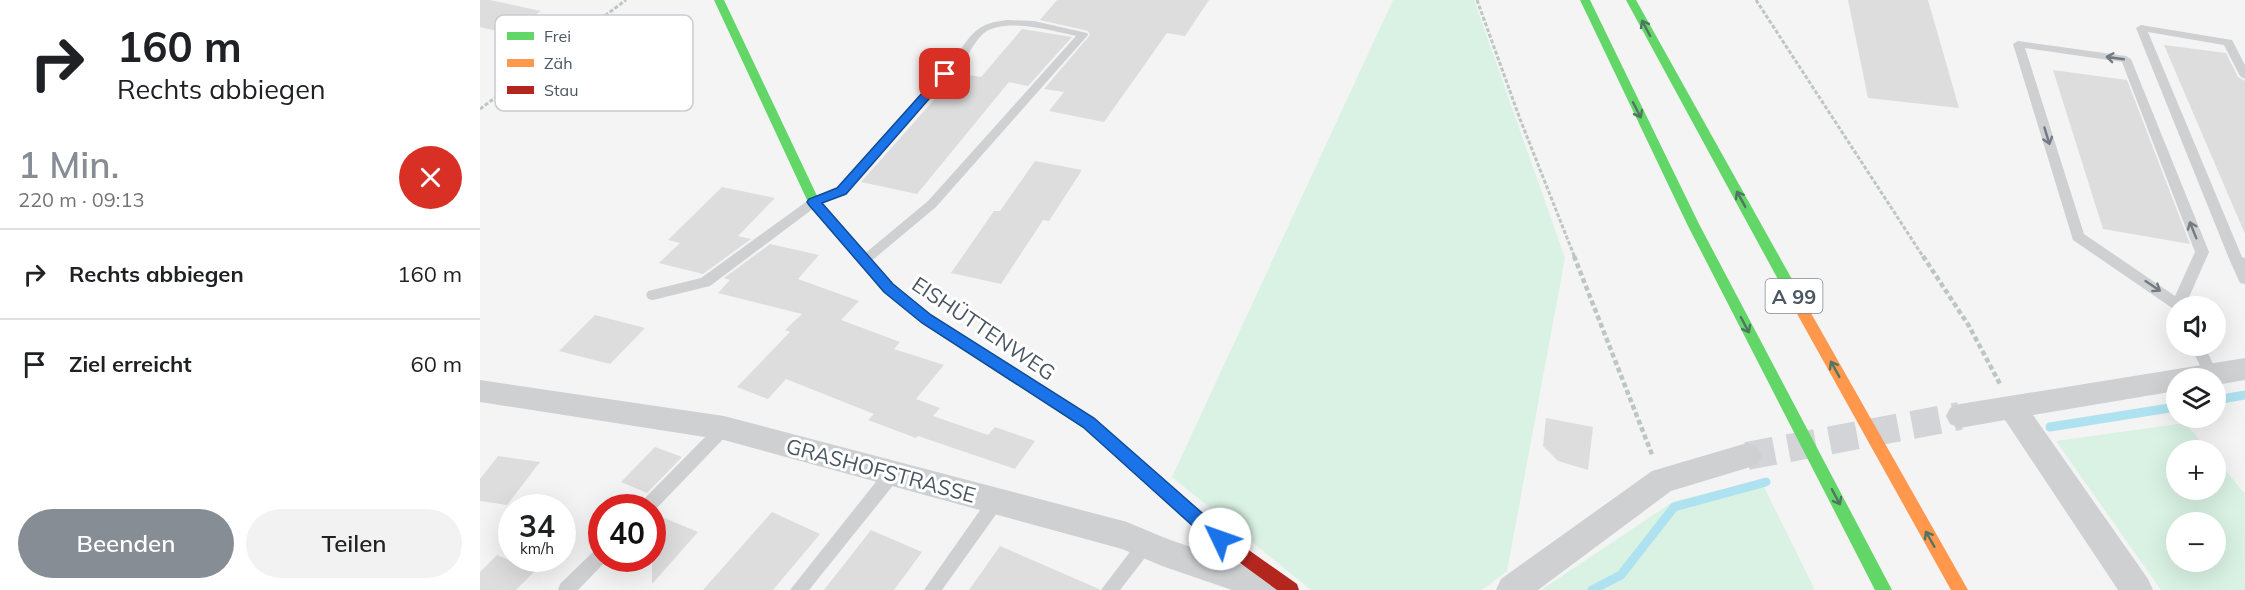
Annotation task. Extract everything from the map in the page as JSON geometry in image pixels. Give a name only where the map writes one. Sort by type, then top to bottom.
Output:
[{"type":"main road","name":"EISHÜTTENWEG","points":[[719,0],[814,202],[888,288],[927,319],[1089,423],[1220,539],[1291,590]]},
{"type":"main road","name":"A 99","points":[[1584,0],[1718,273],[1884,590]]},
{"type":"main road","name":"A 99","points":[[1631,0],[1675,83],[1960,590]]},
{"type":"street","points":[[2226,372],[2245,369]]},
{"type":"street","points":[[1960,416],[2166,382]]},
{"type":"street","name":"GRASHOFSTRASSE","points":[[480,391],[724,428],[1127,536],[1145,545],[1249,580],[1271,590]]},
{"type":"street","points":[[2011,406],[2137,590]]},
{"type":"street","points":[[1512,590],[1662,480],[1747,456]]},
{"type":"lane","points":[[653,295],[705,282],[814,202],[842,191],[986,27],[1011,22],[1083,35],[1077,45],[932,204],[864,260]]},
{"type":"lane","points":[[2245,76],[2228,42],[2142,28],[2241,262],[2245,279]]},
{"type":"lane","points":[[2018,44],[2126,59],[2202,252],[2179,305],[2078,237],[2018,44]]},
{"type":"lane","points":[[660,494],[724,428]]},
{"type":"lane","points":[[798,590],[893,473]]},
{"type":"lane","points":[[932,590],[996,501]]},
{"type":"lane","points":[[1109,590],[1145,545]]},
{"type":"lane","points":[[566,590],[588,568]]},
{"type":"path","points":[[606,15],[626,0]]},
{"type":"path","points":[[1478,0],[1520,119],[1662,480]]},
{"type":"path","points":[[1756,0],[1969,326],[2011,406]]},
{"type":"path","points":[[480,109],[495,98]]},
{"type":"green space","points":[[1393,0],[1474,0],[1565,258],[1507,571],[1482,590],[1311,590],[1172,477]]},
{"type":"green space","points":[[2166,426],[2166,428],[2189,428],[2199,440],[2166,440],[2166,500],[2226,500],[2226,471],[2245,494],[2245,590],[2161,590],[2056,441]]},
{"type":"green space","points":[[1763,485],[1815,590],[1541,590],[1674,501],[1716,491]]},
{"type":"building","points":[[480,0],[541,11],[535,15],[495,15],[495,31],[480,27]]},
{"type":"building","points":[[1057,0],[1209,0],[1185,36],[1167,33],[1104,122],[1049,111],[1064,92],[1044,89],[1090,35],[1088,31],[1040,20]]},
{"type":"building","points":[[1848,0],[1928,0],[1959,108],[1868,98]]},
{"type":"building","points":[[1022,29],[1072,37],[1028,86],[1009,82],[917,194],[861,182],[958,73],[981,77]]},
{"type":"building","points":[[2164,45],[2226,53],[2238,77],[2245,81],[2245,234]]},
{"type":"building","points":[[2053,70],[2127,80],[2190,244],[2103,229]]},
{"type":"building","points":[[1035,161],[1082,170],[1049,221],[1043,220],[1001,284],[951,273],[994,211],[1000,211]]},
{"type":"building","points":[[722,187],[775,198],[738,236],[751,239],[703,274],[659,263],[680,243],[668,240]]},
{"type":"building","points":[[770,244],[819,255],[798,279],[859,301],[841,320],[900,342],[894,349],[944,365],[916,399],[940,408],[933,416],[988,435],[995,427],[1035,441],[1015,469],[918,436],[916,438],[868,420],[874,414],[786,379],[768,399],[737,387],[790,332],[785,330],[802,314],[718,293],[730,280],[724,278]]},
{"type":"building","points":[[595,315],[645,328],[610,364],[559,351]]},
{"type":"building","points":[[1546,418],[1593,427],[1588,470],[1558,461],[1543,446]]},
{"type":"building","points":[[655,447],[682,457],[647,493],[621,482]]},
{"type":"building","points":[[498,456],[540,462],[515,494],[498,494],[498,504],[480,501],[480,479]]},
{"type":"building","points":[[772,512],[820,534],[773,590],[703,590]]},
{"type":"building","points":[[666,519],[698,532],[666,568]]},
{"type":"building","points":[[871,530],[922,552],[894,590],[824,590]]},
{"type":"building","points":[[1000,546],[1099,589],[1099,590],[969,590]]},
{"type":"building","points":[[497,555],[498,572],[534,572],[516,590],[480,590],[480,572]]},
{"type":"building","points":[[652,572],[663,572],[652,584]]},
{"type":"waterway","points":[[2226,398],[2245,395]]},
{"type":"waterway","points":[[2050,427],[2166,409]]},
{"type":"waterway","points":[[1592,590],[1621,575],[1674,507],[1766,482]]},
{"type":"tunnel","points":[[1747,456],[1960,416]]},
{"type":"traffic: fast","points":[[719,0],[814,202],[888,288],[927,319],[1088,423],[1121,452]]},
{"type":"traffic: fast","points":[[1585,0],[1693,224],[1884,590]]},
{"type":"traffic: fast","points":[[1631,0],[1798,303]]},
{"type":"traffic: slow","points":[[1798,303],[1960,590]]},
{"type":"traffic: jam","points":[[1121,452],[1220,539],[1291,590]]},
{"type":"route","points":[[945,74],[842,191],[814,202],[888,288],[927,319],[1089,423],[1220,539]]}]
